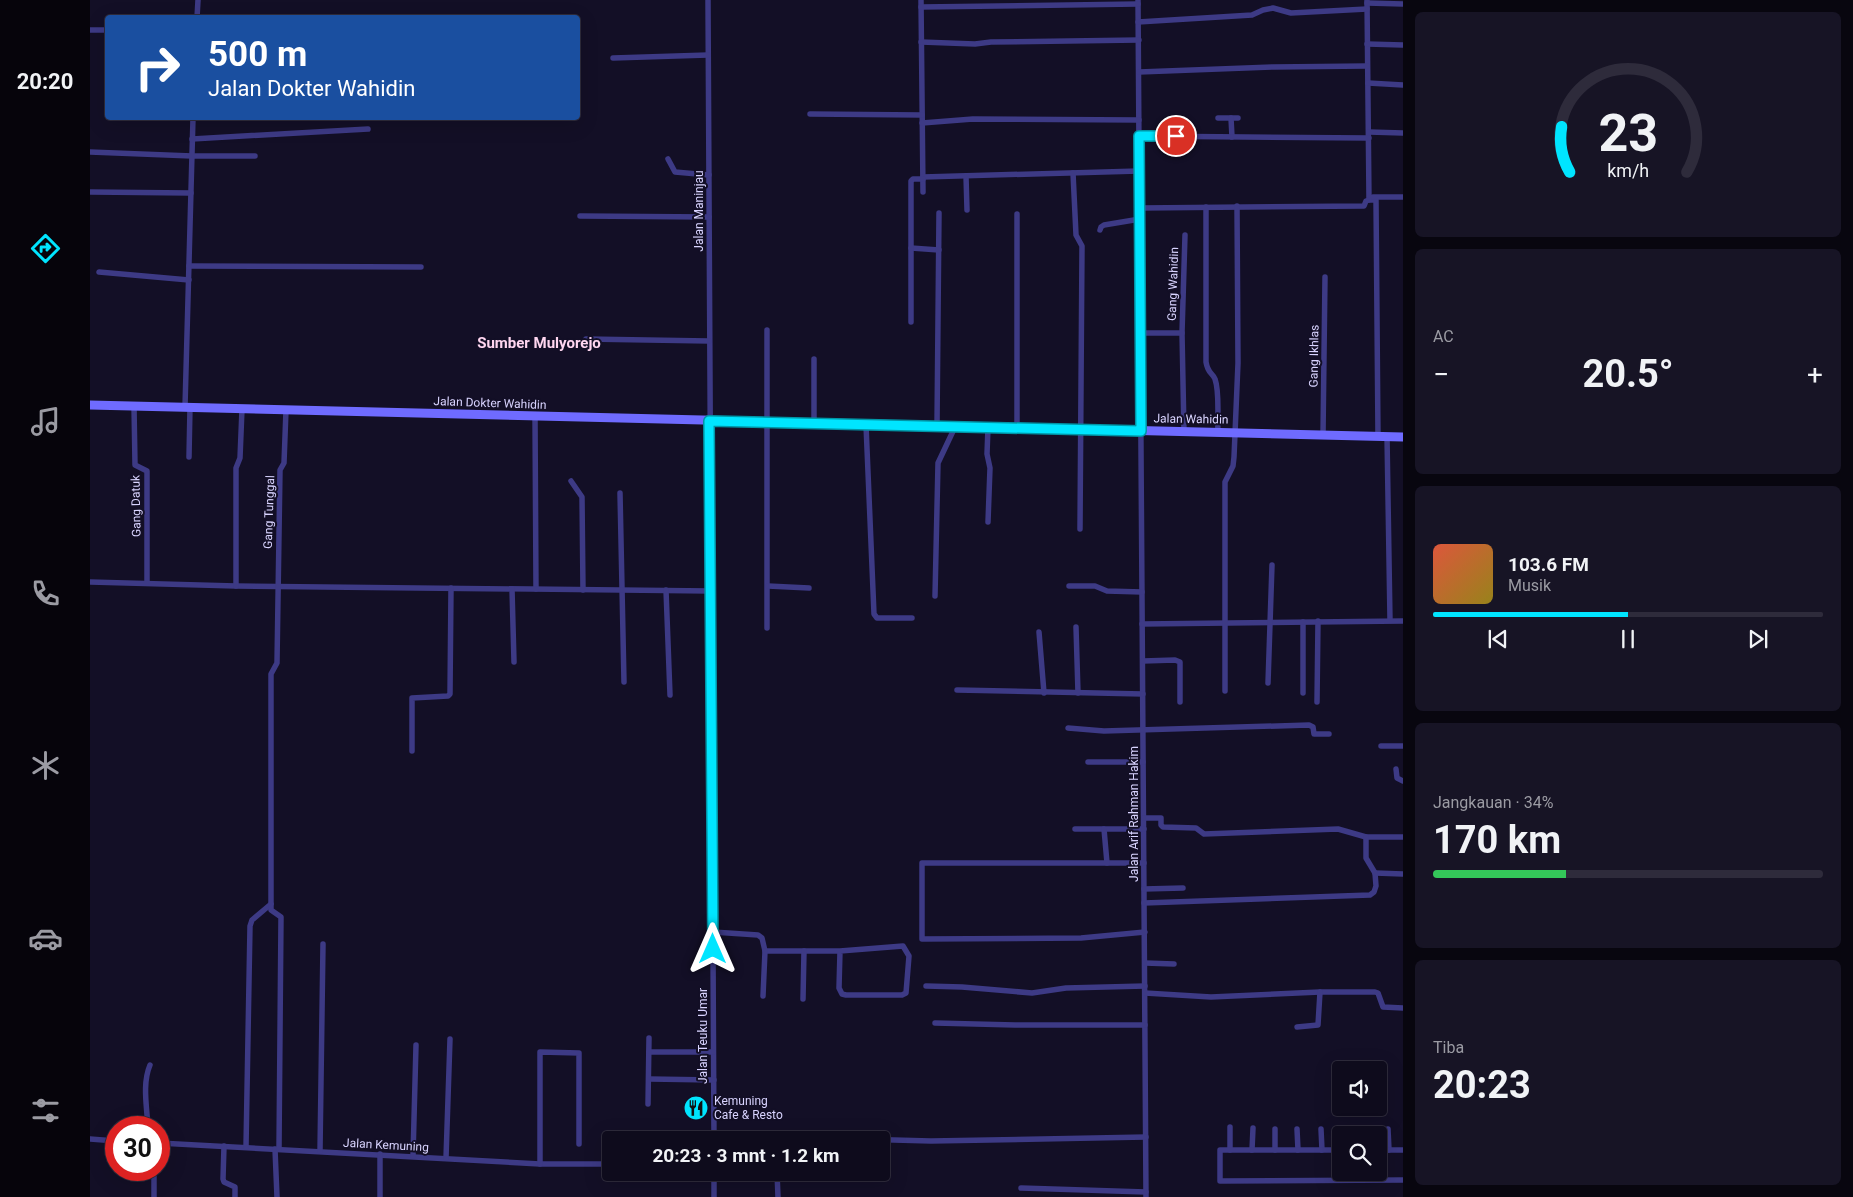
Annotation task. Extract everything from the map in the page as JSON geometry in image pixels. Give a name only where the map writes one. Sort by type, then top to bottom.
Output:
[{"type":"street","points":[[197,15],[198,0]]},
{"type":"street","name":"Jalan Maninjau","points":[[708,0],[709,421]]},
{"type":"street","points":[[923,192],[921,3],[1138,2]]},
{"type":"street","name":"Jalan Arif Rahman Hakim","points":[[1138,2],[1146,1194]]},
{"type":"street","points":[[1138,22],[1252,15],[1273,8],[1291,13],[1367,4],[1403,4]]},
{"type":"street","points":[[1140,208],[1364,206],[1369,198],[1367,4]]},
{"type":"street","points":[[90,30],[105,30]]},
{"type":"street","points":[[921,42],[975,44],[991,42],[1138,40]]},
{"type":"street","points":[[1367,44],[1403,45]]},
{"type":"street","points":[[613,58],[708,54]]},
{"type":"street","points":[[1139,72],[1273,66],[1367,66]]},
{"type":"street","points":[[1368,83],[1403,85]]},
{"type":"street","points":[[810,114],[922,114]]},
{"type":"street","points":[[1218,118],[1235,118],[1232,137]]},
{"type":"street","points":[[922,123],[973,119],[1139,120]]},
{"type":"street","points":[[189,457],[187,407],[193,120]]},
{"type":"street","points":[[192,139],[368,130]]},
{"type":"street","points":[[1139,136],[1232,137],[1403,133]]},
{"type":"street","points":[[90,152],[192,156],[255,156]]},
{"type":"street","points":[[668,159],[675,172],[709,175]]},
{"type":"street","points":[[911,322],[911,181],[913,179],[1140,171]]},
{"type":"street","points":[[1073,173],[1076,235],[1082,246],[1080,529]]},
{"type":"street","points":[[966,176],[967,210]]},
{"type":"street","points":[[90,192],[191,194]]},
{"type":"street","points":[[1369,198],[1403,197]]},
{"type":"street","points":[[1369,198],[1376,200],[1390,620]]},
{"type":"street","points":[[1225,691],[1225,482],[1233,466],[1238,363],[1236,206]]},
{"type":"street","points":[[1206,207],[1206,362],[1207,370],[1215,377],[1218,433]]},
{"type":"street","points":[[937,426],[939,213]]},
{"type":"street","points":[[1017,214],[1017,428]]},
{"type":"street","points":[[580,216],[709,217]]},
{"type":"street","points":[[1100,230],[1102,226],[1140,219]]},
{"type":"street","name":"Gang Wahidin","points":[[1184,432],[1182,333],[1185,235]]},
{"type":"street","points":[[911,248],[939,250]]},
{"type":"street","points":[[189,266],[421,267]]},
{"type":"street","points":[[99,272],[189,280]]},
{"type":"street","name":"Gang Ikhlas","points":[[1322,435],[1325,277]]},
{"type":"street","points":[[767,330],[768,628]]},
{"type":"street","name":"Gang Wahidin","points":[[1140,333],[1182,333]]},
{"type":"street","points":[[586,339],[709,341]]},
{"type":"street","points":[[814,359],[814,424]]},
{"type":"street","name":"Jalan Dokter Wahidin","points":[[90,405],[889,425]]},
{"type":"street","name":"Gang Datuk","points":[[134,406],[135,465],[147,471],[147,583]]},
{"type":"street","points":[[236,586],[236,468],[240,458],[242,409]]},
{"type":"street","name":"Gang Tunggal","points":[[271,904],[272,674],[277,663],[280,470],[284,463],[286,410]]},
{"type":"street","points":[[535,416],[536,589]]},
{"type":"street","name":"Jalan Teuku Umar","points":[[709,421],[714,1131]]},
{"type":"street","points":[[866,425],[874,614],[877,618],[912,618]]},
{"type":"street","name":"Jalan Wahidin","points":[[889,425],[1403,437]]},
{"type":"street","points":[[934,596],[938,458],[955,427]]},
{"type":"street","points":[[988,427],[987,454],[990,468],[988,522]]},
{"type":"street","points":[[571,481],[582,497],[584,590]]},
{"type":"street","points":[[620,493],[624,682]]},
{"type":"street","points":[[1268,683],[1272,564]]},
{"type":"street","points":[[90,582],[236,586],[710,591]]},
{"type":"street","points":[[768,586],[809,588]]},
{"type":"street","points":[[1069,586],[1095,586],[1107,591],[1142,592]]},
{"type":"street","points":[[412,751],[412,698],[448,696],[450,694],[451,588]]},
{"type":"street","points":[[512,589],[514,662]]},
{"type":"street","points":[[666,590],[670,695]]},
{"type":"street","points":[[1317,702],[1318,621]]},
{"type":"street","points":[[1142,624],[1403,621]]},
{"type":"street","points":[[1303,622],[1303,693]]},
{"type":"street","points":[[1076,627],[1078,693]]},
{"type":"street","points":[[1039,632],[1044,693]]},
{"type":"street","points":[[1143,661],[1175,660],[1180,662],[1180,702]]},
{"type":"street","points":[[957,690],[1143,694]]},
{"type":"street","points":[[1068,728],[1104,731],[1309,725],[1313,727],[1314,734],[1329,734]]},
{"type":"street","points":[[1381,746],[1403,746]]},
{"type":"street","points":[[1088,762],[1143,762]]},
{"type":"street","points":[[1396,769],[1397,778],[1403,781]]},
{"type":"street","points":[[1144,818],[1161,818],[1161,826],[1163,827],[1196,828],[1204,834],[1338,829],[1366,837],[1403,837]]},
{"type":"street","points":[[1075,829],[1144,829]]},
{"type":"street","points":[[1104,829],[1106,863]]},
{"type":"street","points":[[1144,903],[1370,895],[1374,892],[1376,886],[1375,873],[1366,858],[1366,837]]},
{"type":"street","points":[[1144,863],[922,863],[922,939],[1081,938],[1144,932]]},
{"type":"street","points":[[1375,873],[1403,874]]},
{"type":"street","points":[[1144,889],[1183,888]]},
{"type":"street","points":[[246,1147],[250,926],[252,920],[271,904]]},
{"type":"street","points":[[271,904],[272,912],[282,917],[277,1197]]},
{"type":"street","points":[[713,932],[758,935],[762,938],[765,951],[763,996]]},
{"type":"street","points":[[320,1151],[323,944]]},
{"type":"street","points":[[765,951],[840,951],[903,946],[909,956],[906,993],[902,995],[842,994],[839,988],[840,951]]},
{"type":"street","points":[[803,999],[804,951]]},
{"type":"street","points":[[1145,964],[1174,964]]},
{"type":"street","points":[[926,986],[1032,993],[1066,988],[1145,990],[1210,997],[1320,992],[1375,992],[1378,993],[1383,1006],[1403,1008]]},
{"type":"street","points":[[1297,1027],[1318,1026],[1320,992]]},
{"type":"street","points":[[935,1023],[1015,1026],[1145,1025]]},
{"type":"street","points":[[648,1104],[650,1038]]},
{"type":"street","points":[[446,1158],[450,1039]]},
{"type":"street","points":[[413,1156],[416,1044]]},
{"type":"street","points":[[540,1164],[540,1052],[579,1053],[579,1144]]},
{"type":"street","points":[[649,1052],[713,1052]]},
{"type":"street","points":[[147,1116],[146,1074],[150,1065]]},
{"type":"street","points":[[649,1079],[714,1080]]},
{"type":"street","points":[[1230,1127],[1230,1150]]},
{"type":"street","points":[[1252,1150],[1253,1128]]},
{"type":"street","points":[[1275,1129],[1275,1150]]},
{"type":"street","points":[[1297,1129],[1298,1150]]},
{"type":"street","points":[[1321,1129],[1322,1150]]},
{"type":"street","points":[[1388,1129],[1389,1150],[1403,1150]]},
{"type":"street","points":[[890,1140],[930,1141],[1146,1137]]},
{"type":"street","points":[[90,1139],[105,1140]]},
{"type":"street","name":"Jalan Kemuning","points":[[170,1144],[540,1164],[602,1164]]},
{"type":"street","points":[[224,1146],[223,1179],[226,1183],[235,1187],[235,1197]]},
{"type":"street","points":[[1332,1150],[1220,1150],[1220,1181],[1403,1180]]},
{"type":"street","points":[[380,1154],[380,1197]]},
{"type":"street","points":[[154,1181],[154,1197]]},
{"type":"street","points":[[714,1181],[714,1197]]},
{"type":"street","points":[[778,1181],[778,1197]]},
{"type":"street","points":[[1021,1188],[1146,1194]]},
{"type":"place","name":"Kemuning Cafe & Resto","points":[[696,1108]]},
{"type":"district","name":"Sumber Mulyorejo","points":[[539,343]]},
{"type":"route","points":[[713,949],[709,421],[1141,431],[1139,136],[1176,136]]}]
